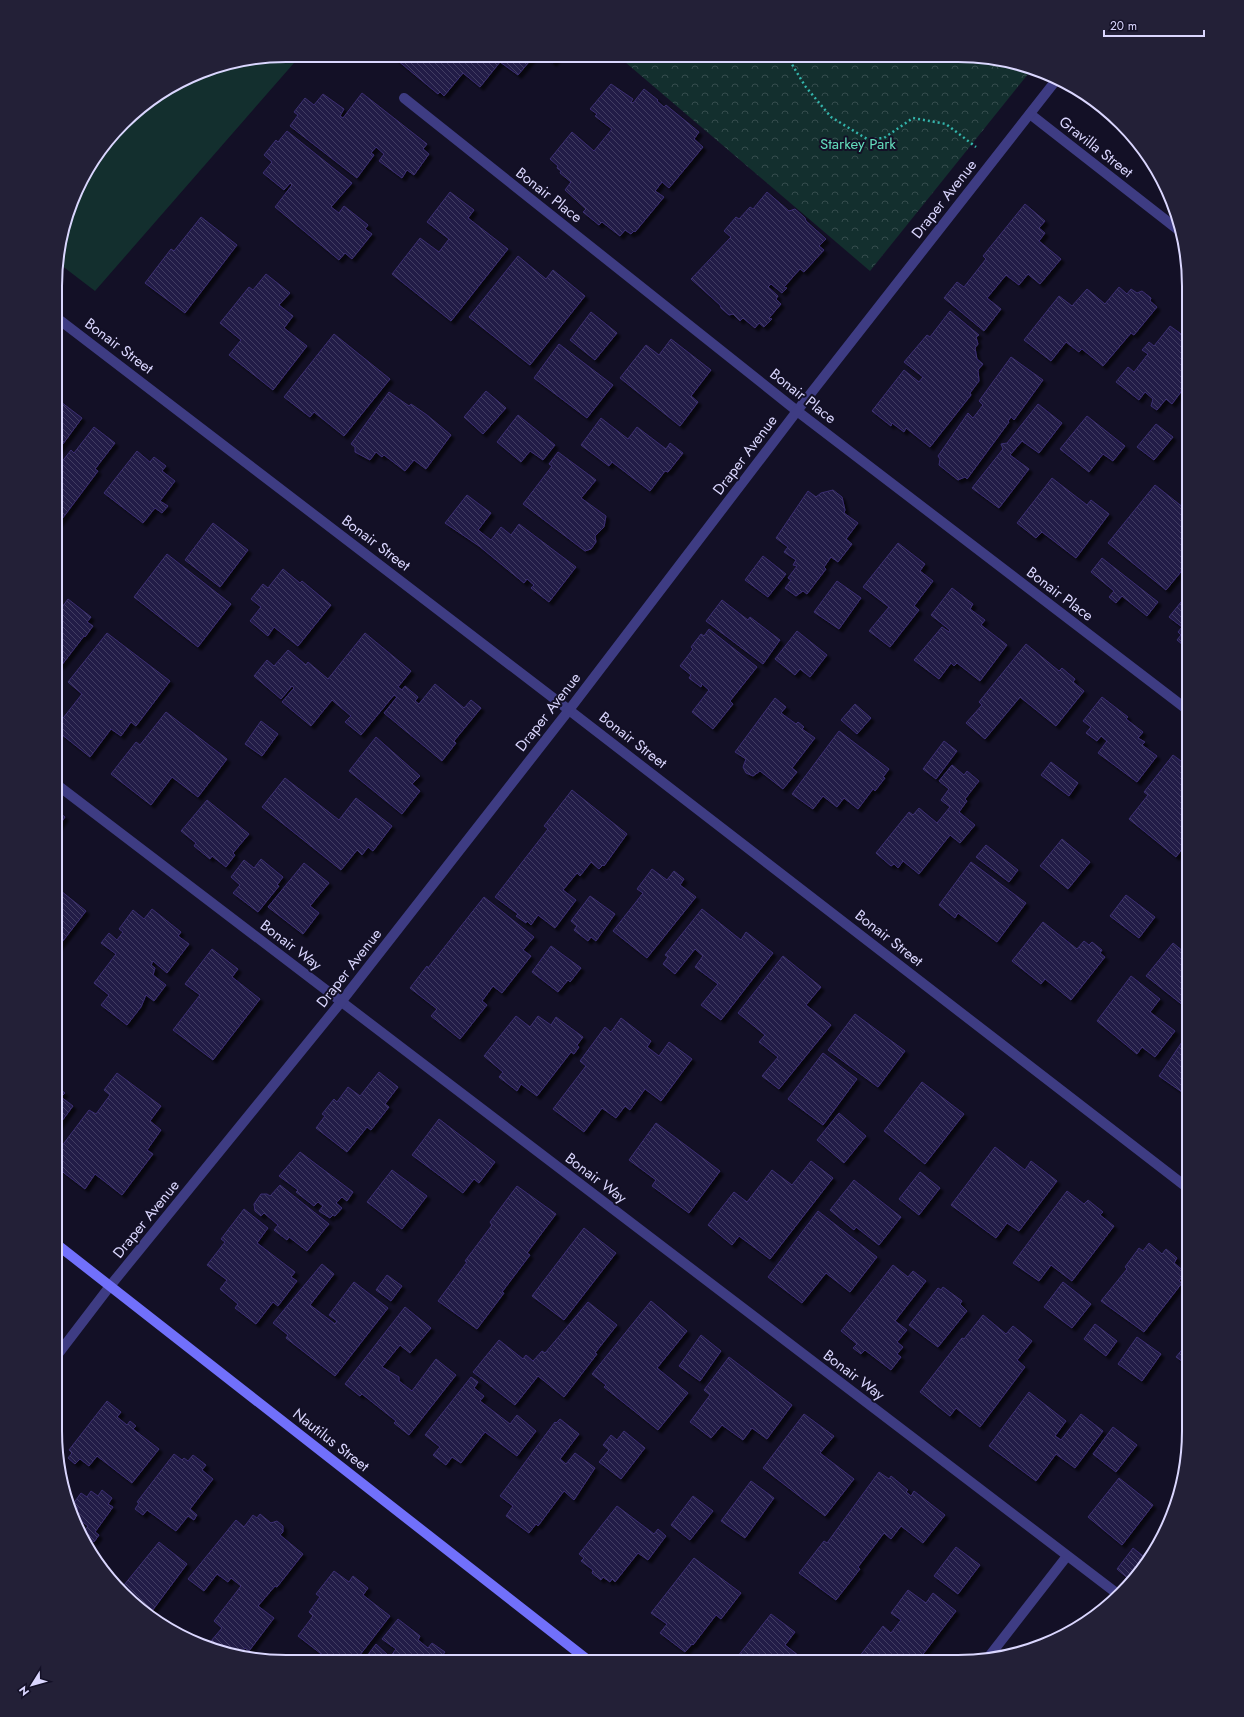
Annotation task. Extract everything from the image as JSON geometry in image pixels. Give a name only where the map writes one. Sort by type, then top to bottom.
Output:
[{"type":"main road","name":"Nautilus Street","points":[[62,1249],[581,1655]]},
{"type":"street","name":"Draper Avenue","points":[[62,1349],[110,1286],[342,1002],[569,710],[797,411],[1054,83]]},
{"type":"street","name":"Bonair Place","points":[[404,98],[797,411],[1182,706]]},
{"type":"street","name":"Gravilla Street","points":[[1030,114],[1173,225]]},
{"type":"street","name":"Bonair Street","points":[[62,322],[569,710],[1182,1184]]},
{"type":"street","name":"Bonair Way","points":[[62,789],[1114,1591]]},
{"type":"street","points":[[992,1652],[1067,1556]]},
{"type":"path","points":[[791,62],[805,86],[831,117],[867,140],[884,138],[913,118],[946,124],[993,160]]},
{"type":"green space","points":[[271,62],[295,62],[95,291],[63,266],[66,242],[74,214],[85,187],[108,150],[118,138],[150,108],[174,92],[200,79],[242,66]]},
{"type":"green space","name":"Starkey Park","points":[[625,62],[973,62],[1002,66],[1028,74],[870,271]]},
{"type":"building","points":[[399,62],[500,62],[480,87],[463,73],[444,96],[440,92],[438,94]]},
{"type":"building","points":[[500,62],[529,62],[518,75]]},
{"type":"building","points":[[611,84],[633,99],[631,102],[633,103],[644,89],[664,107],[666,105],[699,132],[694,139],[703,147],[669,188],[662,182],[655,191],[664,197],[635,232],[634,231],[631,234],[625,230],[620,236],[602,222],[599,225],[583,212],[586,209],[565,190],[571,182],[560,173],[561,171],[557,168],[558,166],[550,159],[572,132],[594,151],[612,129],[595,116],[597,114],[590,109]]},
{"type":"building","points":[[362,93],[427,144],[423,149],[429,154],[414,175],[407,170],[402,178],[379,161],[384,154],[376,147],[371,153],[374,155],[357,178],[290,126],[298,115],[294,112],[305,98],[314,105],[323,94],[344,109],[340,116],[343,118]]},
{"type":"building","points":[[287,131],[352,183],[331,207],[339,213],[344,206],[368,225],[365,229],[372,234],[352,259],[345,253],[339,260],[275,207],[292,185],[290,183],[284,190],[263,173],[272,162],[264,155],[276,140],[278,142]]},
{"type":"building","points":[[450,192],[474,210],[468,218],[508,249],[451,321],[392,274],[420,238],[439,252],[449,239],[427,222]]},
{"type":"building","points":[[767,192],[789,211],[795,209],[826,239],[819,246],[824,250],[804,272],[800,269],[784,287],[787,288],[782,293],[771,284],[768,287],[778,296],[776,299],[781,304],[769,318],[772,319],[764,327],[759,323],[755,328],[743,318],[740,321],[733,314],[729,315],[691,279],[731,237],[724,231],[736,217],[739,219],[750,207],[753,209]]},
{"type":"building","points":[[1025,204],[1045,221],[1039,228],[1045,233],[1039,241],[1061,259],[1040,284],[1028,274],[1019,285],[1006,275],[987,298],[1001,309],[984,331],[944,298],[957,282],[964,287],[986,259],[983,256]]},
{"type":"building","points":[[201,217],[237,245],[185,313],[145,283],[171,249],[174,251]]},
{"type":"building","points":[[518,256],[546,279],[553,270],[585,296],[530,365],[469,317]]},
{"type":"building","points":[[266,274],[290,293],[279,305],[293,316],[284,328],[307,346],[273,390],[229,355],[241,340],[220,323],[249,287],[253,290]]},
{"type":"building","points":[[1119,287],[1127,294],[1131,289],[1137,293],[1142,291],[1151,298],[1150,301],[1157,307],[1134,335],[1131,333],[1103,366],[1082,349],[1079,352],[1066,342],[1051,361],[1024,340],[1059,296],[1072,306],[1087,289],[1105,304]]},
{"type":"building","points":[[950,311],[979,335],[976,337],[978,344],[975,348],[977,359],[983,364],[978,370],[979,381],[970,393],[971,395],[930,447],[906,428],[904,432],[892,423],[891,426],[872,411],[904,370],[919,382],[923,377],[904,362],[927,335],[930,337]]},
{"type":"building","points":[[591,312],[617,333],[595,360],[570,340]]},
{"type":"building","points":[[1170,326],[1182,335],[1182,390],[1172,404],[1166,399],[1157,410],[1151,406],[1153,399],[1145,392],[1139,400],[1116,382],[1128,367],[1134,372],[1148,354],[1142,350],[1149,342],[1154,346]]},
{"type":"building","points":[[334,334],[390,379],[344,436],[314,412],[310,417],[284,397]]},
{"type":"building","points":[[671,339],[711,370],[691,396],[698,402],[680,426],[620,378],[646,345],[659,355]]},
{"type":"building","points":[[559,344],[613,385],[587,418],[534,378]]},
{"type":"building","points":[[1011,357],[1043,380],[1014,420],[1011,417],[1008,421],[1009,422],[967,479],[965,477],[958,480],[939,465],[940,459],[938,456],[968,413],[973,418],[983,405],[979,401]]},
{"type":"building","points":[[486,391],[506,408],[483,434],[464,417]]},
{"type":"building","points":[[389,392],[409,406],[411,404],[427,415],[451,435],[426,469],[414,460],[405,471],[384,455],[382,457],[376,452],[370,460],[355,452],[355,447],[351,444]]},
{"type":"building","points":[[62,403],[82,418],[62,445]]},
{"type":"building","points":[[1038,404],[1062,423],[1039,453],[1022,441],[1010,455],[1029,469],[999,508],[972,488],[1003,449],[1001,444],[1007,443]]},
{"type":"building","points":[[518,415],[555,445],[543,460],[530,451],[521,462],[497,442]]},
{"type":"building","points":[[1087,416],[1125,446],[1113,461],[1103,454],[1089,472],[1060,449]]},
{"type":"building","points":[[601,418],[628,439],[637,427],[666,449],[670,443],[683,453],[668,472],[665,471],[650,491],[612,462],[609,466],[581,445]]},
{"type":"building","points":[[1156,424],[1173,437],[1154,460],[1137,447]]},
{"type":"building","points":[[94,427],[115,443],[95,469],[98,471],[62,519],[62,462],[71,450],[74,453]]},
{"type":"building","points":[[137,451],[150,462],[154,457],[166,466],[162,471],[175,481],[160,501],[168,506],[162,513],[155,508],[143,523],[104,493]]},
{"type":"building","points":[[558,452],[596,480],[581,498],[606,516],[604,527],[595,536],[596,542],[591,549],[585,551],[523,504],[552,466],[549,464]]},
{"type":"building","points":[[1052,478],[1087,505],[1091,500],[1109,514],[1076,558],[1042,532],[1036,538],[1017,523]]},
{"type":"building","points":[[1155,485],[1182,506],[1182,571],[1166,590],[1108,543]]},
{"type":"building","points":[[833,490],[842,497],[845,510],[844,513],[858,523],[846,539],[852,544],[838,562],[831,557],[824,567],[826,569],[807,594],[803,591],[796,596],[785,588],[791,580],[788,578],[797,566],[793,565],[796,560],[784,552],[788,547],[776,538],[808,491],[816,497],[821,493]]},
{"type":"building","points":[[467,495],[491,513],[478,530],[491,540],[501,527],[511,535],[519,524],[576,567],[549,602],[531,588],[534,585],[527,579],[524,583],[479,546],[445,523]]},
{"type":"building","points":[[213,523],[248,550],[220,587],[185,560]]},
{"type":"building","points":[[898,543],[925,564],[920,571],[933,581],[914,606],[919,610],[890,647],[869,631],[889,607],[863,587]]},
{"type":"building","points":[[167,554],[231,604],[198,647],[134,597]]},
{"type":"building","points":[[763,556],[786,574],[768,597],[745,580]]},
{"type":"building","points":[[1102,558],[1158,602],[1147,616],[1122,596],[1116,603],[1109,597],[1114,591],[1091,572]]},
{"type":"building","points":[[283,569],[300,583],[302,581],[331,605],[298,646],[274,627],[268,636],[250,621],[261,607],[251,599],[263,584],[268,588]]},
{"type":"building","points":[[837,581],[861,598],[839,629],[814,612]]},
{"type":"building","points":[[952,588],[973,604],[970,609],[985,620],[981,625],[1007,645],[980,681],[957,663],[954,666],[951,663],[939,679],[914,660],[942,627],[949,632],[950,630],[931,615]]},
{"type":"building","points":[[68,599],[91,617],[87,622],[93,626],[62,665],[62,607]]},
{"type":"building","points":[[722,600],[748,620],[750,617],[780,640],[763,664],[706,621]]},
{"type":"building","points":[[1182,601],[1182,627],[1169,617]]},
{"type":"building","points":[[1182,627],[1182,644],[1177,640],[1181,635],[1178,632]]},
{"type":"building","points":[[709,629],[757,667],[730,701],[733,704],[713,729],[692,712],[709,690],[702,684],[701,687],[689,678],[691,675],[680,666],[693,649],[691,647],[701,634],[704,636]]},
{"type":"building","points":[[797,631],[827,655],[810,677],[800,669],[795,675],[775,659]]},
{"type":"building","points":[[107,633],[170,681],[136,726],[131,722],[121,736],[111,729],[90,757],[62,735],[62,719],[82,694],[68,682]]},
{"type":"building","points":[[365,633],[411,671],[398,687],[402,690],[405,686],[418,697],[415,701],[419,704],[435,684],[464,708],[471,700],[481,708],[454,741],[456,743],[442,761],[384,713],[397,697],[394,695],[361,735],[345,722],[351,716],[332,700],[311,726],[282,702],[294,688],[292,686],[281,699],[254,676],[267,660],[274,666],[288,650],[306,665],[308,662],[328,679]]},
{"type":"building","points":[[1026,644],[1059,671],[1062,668],[1075,679],[1073,682],[1084,691],[1056,726],[1020,697],[985,739],[966,723],[982,705],[979,702]]},
{"type":"building","points":[[1102,697],[1128,717],[1126,719],[1143,732],[1138,738],[1145,742],[1142,745],[1157,756],[1137,782],[1098,753],[1107,741],[1101,736],[1097,741],[1086,733],[1091,727],[1083,721]]},
{"type":"building","points":[[775,698],[786,707],[781,713],[796,724],[798,722],[804,727],[802,729],[815,738],[792,768],[797,772],[783,789],[760,771],[753,776],[746,773],[743,767],[746,759],[735,752]]},
{"type":"building","points":[[855,704],[871,718],[857,734],[841,720]]},
{"type":"building","points":[[166,712],[227,759],[198,797],[172,777],[151,805],[111,774],[136,742],[140,745]]},
{"type":"building","points":[[261,721],[278,734],[262,756],[245,744]]},
{"type":"building","points":[[839,731],[889,769],[883,777],[885,778],[875,791],[873,789],[858,809],[844,798],[837,807],[823,796],[813,809],[792,794]]},
{"type":"building","points":[[376,737],[420,776],[412,784],[420,791],[402,814],[349,771]]},
{"type":"building","points":[[944,741],[957,751],[936,779],[923,769]]},
{"type":"building","points":[[1173,755],[1182,762],[1182,849],[1176,857],[1129,819],[1148,795],[1144,792]]},
{"type":"building","points":[[1051,762],[1078,783],[1069,796],[1041,775]]},
{"type":"building","points":[[952,765],[964,775],[967,771],[979,781],[965,799],[967,801],[959,812],[975,825],[960,843],[950,835],[919,874],[903,861],[898,868],[894,864],[891,866],[876,853],[909,812],[913,815],[919,808],[937,823],[950,807],[941,800],[949,789],[939,781]]},
{"type":"building","points":[[285,778],[339,820],[356,798],[392,826],[373,851],[368,847],[362,855],[357,850],[341,870],[262,807]]},
{"type":"building","points":[[572,790],[627,834],[604,866],[603,865],[599,869],[591,862],[580,876],[577,873],[563,890],[576,900],[555,928],[538,915],[531,925],[527,921],[526,923],[516,916],[518,914],[495,897],[548,829],[544,826]]},
{"type":"building","points":[[207,800],[249,834],[233,853],[235,855],[226,867],[212,856],[210,859],[194,846],[196,843],[181,831]]},
{"type":"building","points":[[62,815],[65,817],[62,821]]},
{"type":"building","points":[[1062,839],[1090,862],[1068,889],[1040,866]]},
{"type":"building","points":[[986,845],[1018,870],[1009,882],[976,857]]},
{"type":"building","points":[[261,859],[283,877],[277,885],[279,886],[258,912],[233,893],[240,885],[231,877],[244,860],[254,868]]},
{"type":"building","points":[[971,862],[1026,903],[997,942],[958,913],[955,918],[939,905]]},
{"type":"building","points":[[304,863],[329,883],[310,906],[319,913],[303,934],[268,907]]},
{"type":"building","points":[[652,869],[667,880],[674,871],[684,879],[680,885],[696,897],[647,958],[613,931],[643,893],[637,889]]},
{"type":"building","points":[[62,892],[86,911],[62,942]]},
{"type":"building","points":[[1126,895],[1155,917],[1139,938],[1110,916]]},
{"type":"building","points":[[590,896],[615,914],[596,941],[591,937],[588,941],[574,930],[577,926],[571,921]]},
{"type":"building","points":[[484,897],[534,937],[523,950],[531,956],[502,993],[493,986],[482,1001],[487,1005],[460,1039],[431,1016],[437,1009],[410,988],[427,966],[428,968]]},
{"type":"building","points":[[152,909],[181,932],[178,936],[189,944],[167,973],[153,961],[151,965],[155,968],[153,975],[166,985],[154,1001],[146,995],[141,1007],[127,1025],[101,1005],[109,995],[94,983],[116,954],[101,943],[109,933],[117,940],[123,932],[119,929],[133,910],[144,919]]},
{"type":"building","points":[[702,909],[741,940],[746,932],[773,953],[721,1020],[701,1005],[718,984],[695,967],[703,956],[695,949],[675,974],[663,964],[668,957],[665,955]]},
{"type":"building","points":[[1043,922],[1077,949],[1084,941],[1089,945],[1092,942],[1102,950],[1100,953],[1105,957],[1071,1000],[1045,979],[1041,984],[1012,961]]},
{"type":"building","points":[[1173,943],[1182,950],[1182,1004],[1146,976]]},
{"type":"building","points":[[551,946],[581,968],[570,982],[568,980],[558,992],[532,972]]},
{"type":"building","points":[[212,949],[238,969],[232,977],[260,999],[213,1060],[173,1030],[200,995],[185,984]]},
{"type":"building","points":[[783,956],[821,987],[806,1005],[831,1025],[779,1089],[762,1076],[778,1057],[759,1042],[765,1035],[738,1013]]},
{"type":"building","points":[[1131,976],[1160,999],[1150,1012],[1175,1031],[1155,1057],[1142,1047],[1137,1054],[1097,1021]]},
{"type":"building","points":[[855,1014],[905,1051],[878,1087],[828,1050]]},
{"type":"building","points":[[516,1016],[530,1027],[538,1016],[551,1025],[556,1017],[583,1037],[577,1045],[579,1047],[574,1054],[571,1052],[537,1096],[521,1084],[517,1091],[499,1077],[503,1072],[484,1056]]},
{"type":"building","points":[[621,1018],[651,1041],[647,1047],[659,1056],[669,1042],[692,1059],[661,1101],[645,1089],[630,1110],[625,1106],[616,1118],[602,1108],[584,1132],[553,1109],[586,1066],[580,1061],[605,1027],[611,1032]]},
{"type":"building","points":[[1182,1042],[1182,1092],[1159,1076]]},
{"type":"building","points":[[823,1053],[857,1079],[823,1125],[788,1099]]},
{"type":"building","points":[[379,1072],[398,1087],[385,1104],[389,1107],[371,1130],[367,1127],[347,1152],[316,1128],[325,1116],[322,1114],[334,1099],[337,1102],[348,1087],[360,1096]]},
{"type":"building","points":[[117,1073],[161,1106],[150,1121],[161,1130],[147,1150],[153,1154],[122,1195],[95,1174],[85,1189],[62,1171],[62,1146],[89,1110],[96,1114],[110,1095],[104,1090]]},
{"type":"building","points":[[922,1082],[964,1114],[925,1164],[884,1131]]},
{"type":"building","points":[[62,1098],[73,1106],[62,1121]]},
{"type":"building","points":[[839,1113],[866,1136],[844,1163],[817,1140]]},
{"type":"building","points":[[439,1119],[495,1162],[479,1183],[474,1179],[463,1193],[412,1155]]},
{"type":"building","points":[[656,1123],[720,1171],[689,1213],[652,1186],[656,1180],[629,1160]]},
{"type":"building","points":[[995,1147],[1025,1170],[1031,1161],[1057,1181],[1019,1231],[1007,1223],[996,1238],[951,1205]]},
{"type":"building","points":[[300,1152],[353,1192],[347,1201],[342,1197],[336,1203],[342,1208],[335,1216],[333,1215],[330,1218],[319,1211],[323,1206],[318,1202],[314,1206],[296,1192],[298,1190],[279,1176]]},
{"type":"building","points":[[811,1161],[833,1178],[770,1259],[739,1236],[732,1245],[708,1225],[734,1192],[747,1202],[772,1170],[792,1185]]},
{"type":"building","points":[[392,1170],[427,1196],[402,1229],[367,1202]]},
{"type":"building","points":[[920,1172],[940,1188],[919,1215],[899,1199]]},
{"type":"building","points":[[854,1180],[901,1217],[879,1245],[856,1227],[854,1230],[830,1210]]},
{"type":"building","points":[[280,1185],[329,1224],[307,1251],[289,1237],[287,1240],[274,1230],[278,1225],[264,1213],[261,1216],[255,1211],[254,1204],[261,1194],[267,1194],[270,1196]]},
{"type":"building","points":[[517,1186],[556,1214],[527,1253],[530,1255],[502,1292],[504,1293],[477,1329],[438,1301],[492,1225],[490,1222]]},
{"type":"building","points":[[1067,1191],[1084,1204],[1088,1200],[1103,1212],[1100,1215],[1114,1226],[1072,1281],[1051,1265],[1039,1281],[1013,1263]]},
{"type":"building","points":[[244,1209],[268,1228],[257,1243],[295,1272],[291,1277],[297,1281],[278,1306],[273,1302],[256,1324],[235,1308],[238,1304],[220,1289],[227,1280],[207,1265],[225,1242],[221,1239]]},
{"type":"building","points":[[818,1211],[877,1257],[850,1292],[826,1273],[802,1303],[768,1277]]},
{"type":"building","points":[[584,1228],[616,1253],[564,1320],[532,1296]]},
{"type":"building","points":[[1149,1243],[1162,1254],[1166,1249],[1177,1258],[1174,1263],[1182,1270],[1182,1276],[1179,1281],[1182,1283],[1144,1332],[1101,1301],[1127,1269],[1125,1267],[1139,1248],[1143,1251]]},
{"type":"building","points":[[322,1264],[334,1274],[310,1305],[335,1324],[337,1321],[329,1315],[354,1282],[388,1308],[335,1376],[286,1338],[288,1335],[273,1323]]},
{"type":"building","points":[[893,1265],[908,1277],[913,1271],[926,1281],[895,1321],[907,1330],[897,1342],[903,1347],[897,1354],[901,1357],[891,1370],[865,1350],[861,1354],[853,1348],[857,1344],[841,1331]]},
{"type":"building","points":[[387,1275],[402,1286],[391,1301],[376,1290]]},
{"type":"building","points":[[1063,1282],[1091,1304],[1072,1328],[1044,1307]]},
{"type":"building","points":[[943,1287],[962,1301],[960,1304],[967,1311],[938,1347],[909,1325],[938,1288],[941,1290]]},
{"type":"building","points":[[651,1301],[687,1331],[657,1368],[688,1393],[658,1430],[604,1387],[606,1385],[592,1374]]},
{"type":"building","points":[[588,1302],[617,1325],[564,1397],[538,1376],[515,1405],[473,1372],[499,1340],[523,1359],[526,1355],[533,1361],[542,1351],[545,1353]]},
{"type":"building","points":[[405,1307],[431,1328],[410,1353],[400,1345],[382,1367],[399,1377],[399,1381],[412,1391],[436,1359],[456,1375],[409,1435],[394,1423],[396,1421],[362,1394],[360,1396],[345,1384]]},
{"type":"building","points":[[983,1315],[1006,1334],[1013,1326],[1032,1341],[1017,1360],[1025,1367],[980,1427],[956,1408],[950,1416],[920,1392],[962,1338],[964,1339]]},
{"type":"building","points":[[1095,1324],[1117,1341],[1106,1356],[1084,1339]]},
{"type":"building","points":[[701,1335],[721,1351],[700,1381],[679,1366]]},
{"type":"building","points":[[1137,1337],[1161,1354],[1142,1381],[1118,1364]]},
{"type":"building","points":[[1182,1350],[1182,1361],[1176,1357]]},
{"type":"building","points":[[729,1357],[792,1405],[767,1439],[752,1428],[743,1440],[722,1425],[711,1438],[690,1422],[710,1395],[704,1390]]},
{"type":"building","points":[[471,1377],[478,1382],[474,1388],[484,1396],[480,1401],[510,1424],[517,1415],[536,1431],[517,1456],[485,1432],[461,1463],[452,1457],[446,1465],[433,1455],[440,1447],[425,1435]]},
{"type":"building","points":[[1029,1392],[1066,1421],[1055,1436],[1061,1440],[1081,1414],[1103,1431],[1075,1468],[1056,1454],[1036,1481],[989,1446]]},
{"type":"building","points":[[107,1401],[121,1412],[117,1417],[127,1425],[130,1421],[136,1426],[133,1429],[159,1449],[132,1483],[97,1456],[89,1466],[80,1459],[75,1464],[68,1458],[72,1453],[69,1450]]},
{"type":"building","points":[[804,1414],[834,1436],[820,1453],[854,1479],[825,1516],[763,1468]]},
{"type":"building","points":[[560,1419],[579,1434],[560,1459],[566,1464],[575,1453],[595,1468],[574,1500],[564,1491],[538,1526],[536,1524],[529,1533],[506,1516],[513,1506],[500,1496],[555,1422],[556,1423]]},
{"type":"building","points":[[1113,1427],[1137,1445],[1116,1472],[1093,1454]]},
{"type":"building","points":[[624,1431],[645,1448],[621,1479],[599,1462],[609,1450],[603,1445],[611,1435],[617,1440]]},
{"type":"building","points":[[174,1454],[182,1460],[184,1458],[188,1461],[193,1455],[206,1465],[202,1470],[213,1479],[190,1509],[197,1515],[194,1520],[188,1516],[176,1531],[147,1510],[143,1515],[135,1509],[139,1503],[137,1502]]},
{"type":"building","points":[[879,1472],[889,1479],[891,1476],[908,1490],[906,1492],[911,1496],[914,1491],[945,1515],[923,1543],[901,1526],[891,1539],[884,1533],[858,1567],[860,1569],[836,1600],[799,1573],[824,1541],[827,1543]]},
{"type":"building","points":[[1119,1478],[1153,1505],[1122,1545],[1088,1517]]},
{"type":"building","points":[[751,1481],[774,1498],[745,1538],[721,1521]]},
{"type":"building","points":[[102,1490],[112,1498],[108,1504],[113,1507],[95,1532],[99,1535],[94,1542],[90,1539],[85,1530],[88,1526],[81,1521],[77,1510],[78,1508],[74,1503],[81,1493],[87,1497],[91,1491],[98,1496]]},
{"type":"building","points":[[693,1496],[713,1511],[690,1540],[671,1525]]},
{"type":"building","points":[[617,1506],[654,1534],[658,1529],[666,1536],[648,1560],[638,1553],[615,1582],[612,1579],[610,1582],[603,1577],[601,1580],[592,1573],[593,1570],[581,1561],[584,1558],[579,1554]]},
{"type":"building","points":[[260,1514],[271,1523],[277,1521],[283,1526],[283,1532],[280,1535],[303,1554],[277,1587],[275,1586],[258,1606],[274,1618],[249,1651],[245,1648],[243,1651],[211,1641],[222,1628],[214,1621],[241,1586],[231,1578],[228,1582],[217,1574],[204,1591],[188,1579],[236,1520],[244,1527],[253,1515],[257,1518]]},
{"type":"building","points":[[159,1542],[187,1564],[152,1611],[124,1585]]},
{"type":"building","points":[[956,1547],[980,1565],[958,1594],[934,1576]]},
{"type":"building","points":[[1133,1548],[1143,1556],[1146,1553],[1127,1578],[1117,1569]]},
{"type":"building","points":[[694,1558],[741,1593],[721,1619],[716,1615],[693,1645],[692,1644],[685,1652],[660,1633],[667,1624],[651,1613]]},
{"type":"building","points":[[334,1571],[349,1582],[353,1576],[368,1588],[363,1595],[390,1616],[360,1655],[323,1655],[298,1636],[313,1616],[309,1612],[320,1597],[316,1594]]},
{"type":"building","points":[[908,1590],[926,1603],[933,1593],[956,1611],[922,1655],[861,1655],[883,1626],[891,1633],[901,1620],[891,1613]]},
{"type":"building","points":[[771,1614],[795,1632],[785,1645],[798,1655],[739,1655]]},
{"type":"building","points":[[398,1619],[420,1636],[418,1640],[428,1648],[432,1643],[445,1652],[443,1655],[392,1655],[396,1649],[382,1639]]},
{"type":"building","points":[[376,1644],[388,1655],[368,1655]]}]
